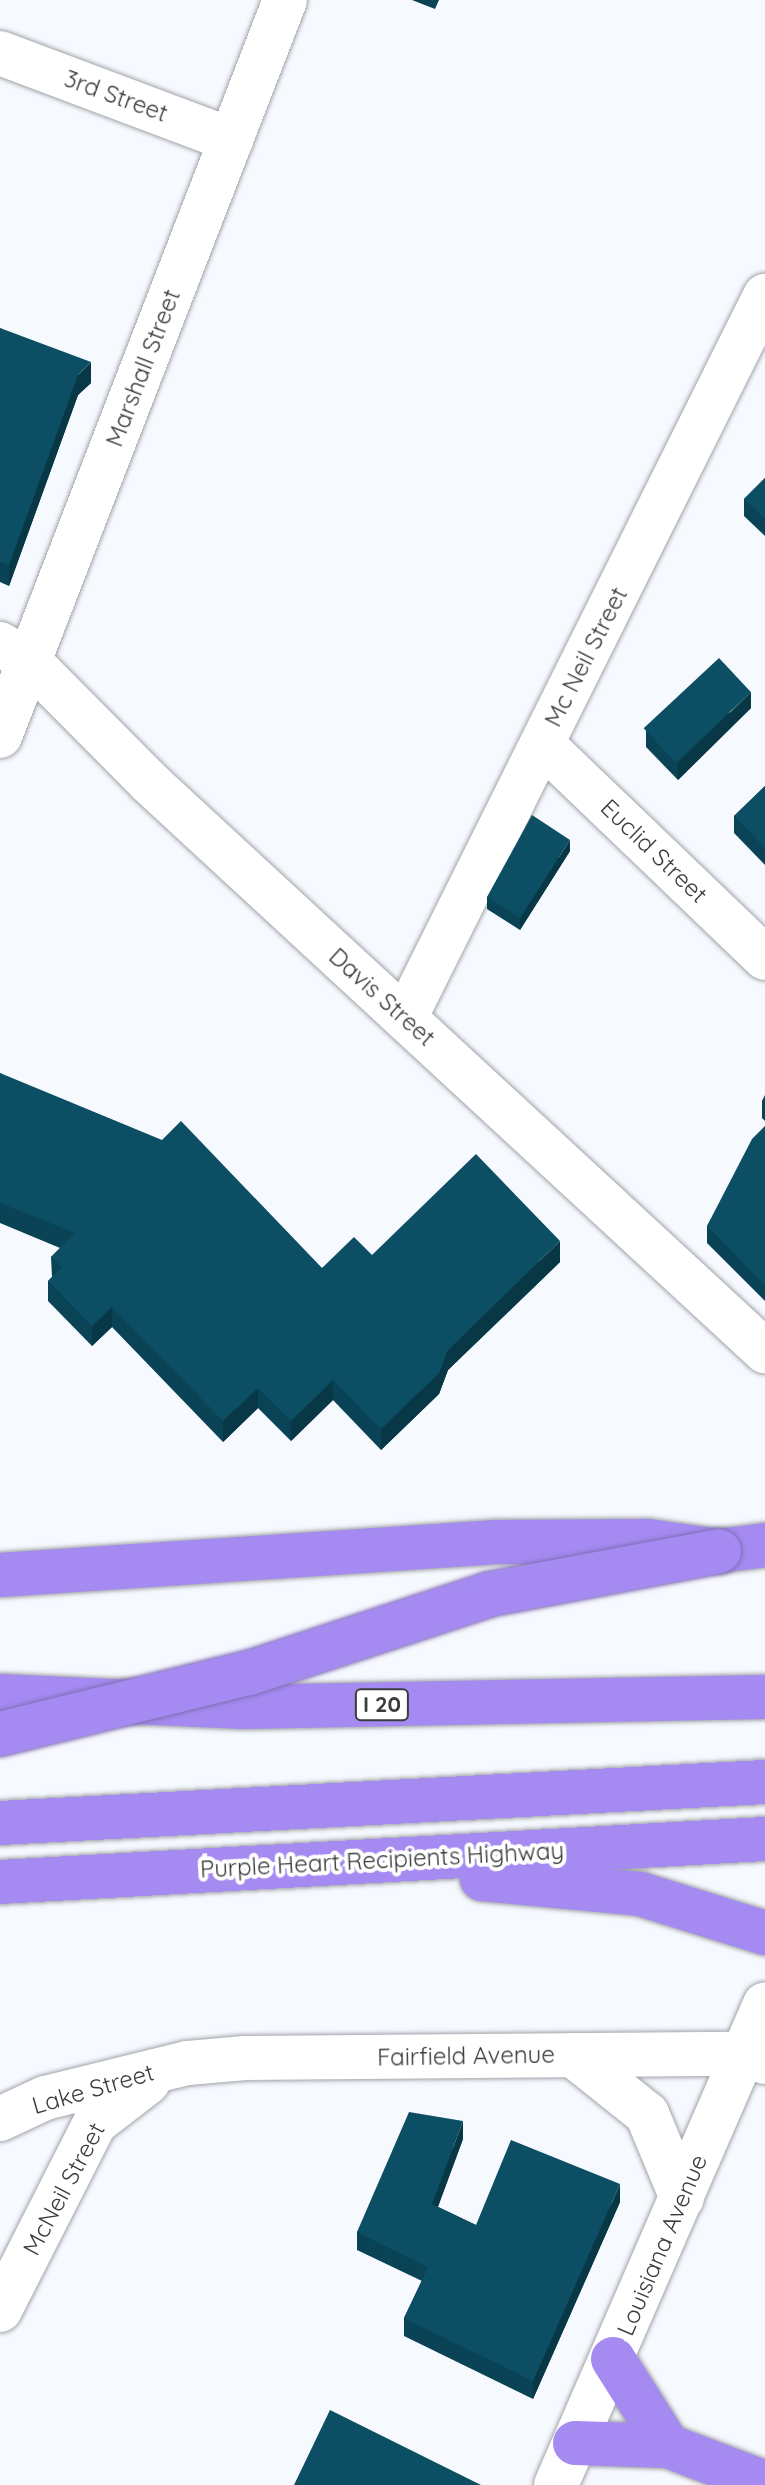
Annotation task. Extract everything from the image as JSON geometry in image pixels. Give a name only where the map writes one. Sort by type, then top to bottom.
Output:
[{"type":"highway","points":[[0,1575],[496,1542],[634,1541],[719,1551]]},
{"type":"highway","points":[[0,1734],[249,1673],[490,1594],[765,1545]]},
{"type":"highway","name":"I 20","points":[[0,1696],[244,1707],[765,1697]]},
{"type":"highway","points":[[0,1823],[765,1782]]},
{"type":"highway","name":"Purple Heart Recipients Highway","points":[[0,1882],[765,1839]]},
{"type":"highway","points":[[211,1868],[503,1880],[640,1894],[765,1933]]},
{"type":"highway","points":[[613,2359],[668,2446]]},
{"type":"highway","points":[[575,2443],[668,2446],[765,2483]]},
{"type":"street","name":"Marshall Street","points":[[0,736],[15,653],[231,140],[285,0]]},
{"type":"street","name":"3rd Street","points":[[0,53],[231,140]]},
{"type":"street","name":"Mc Neil Street","points":[[405,1018],[763,306]]},
{"type":"street","name":"Davis Street","points":[[15,653],[765,1351]]},
{"type":"street","name":"Euclid Street","points":[[542,744],[765,958]]},
{"type":"street","name":"Louisiana Avenue","points":[[556,2485],[682,2198],[758,2053],[765,2004]]},
{"type":"street","name":"Fairfield Avenue","points":[[188,2063],[758,2053]]},
{"type":"street","points":[[573,2055],[647,2114],[682,2198]]},
{"type":"street","name":"Lake Street","points":[[0,2119],[45,2098],[188,2063]]},
{"type":"street","name":"McNeil Street","points":[[0,2310],[95,2123],[138,2086],[188,2063]]},
{"type":"building","points":[[0,328],[91,362],[78,375],[9,565],[0,562]]},
{"type":"building","points":[[765,478],[765,519],[744,499]]},
{"type":"building","points":[[719,658],[751,692],[676,763],[644,728]]},
{"type":"building","points":[[765,786],[765,848],[734,816]]},
{"type":"building","points":[[532,815],[570,840],[520,918],[487,897]]},
{"type":"building","points":[[0,1073],[162,1140],[181,1121],[322,1268],[354,1237],[372,1255],[476,1154],[560,1241],[448,1350],[439,1373],[381,1429],[333,1380],[291,1421],[258,1388],[223,1421],[112,1307],[92,1326],[48,1281],[62,1267],[51,1257],[75,1233],[0,1203]]},
{"type":"building","points":[[765,1126],[765,1285],[707,1226],[752,1139]]},
{"type":"building","points":[[409,2112],[463,2121],[432,2204],[476,2225],[511,2140],[620,2184],[533,2381],[404,2318],[428,2267],[357,2232]]},
{"type":"building","points":[[330,2410],[481,2485],[294,2485]]}]
